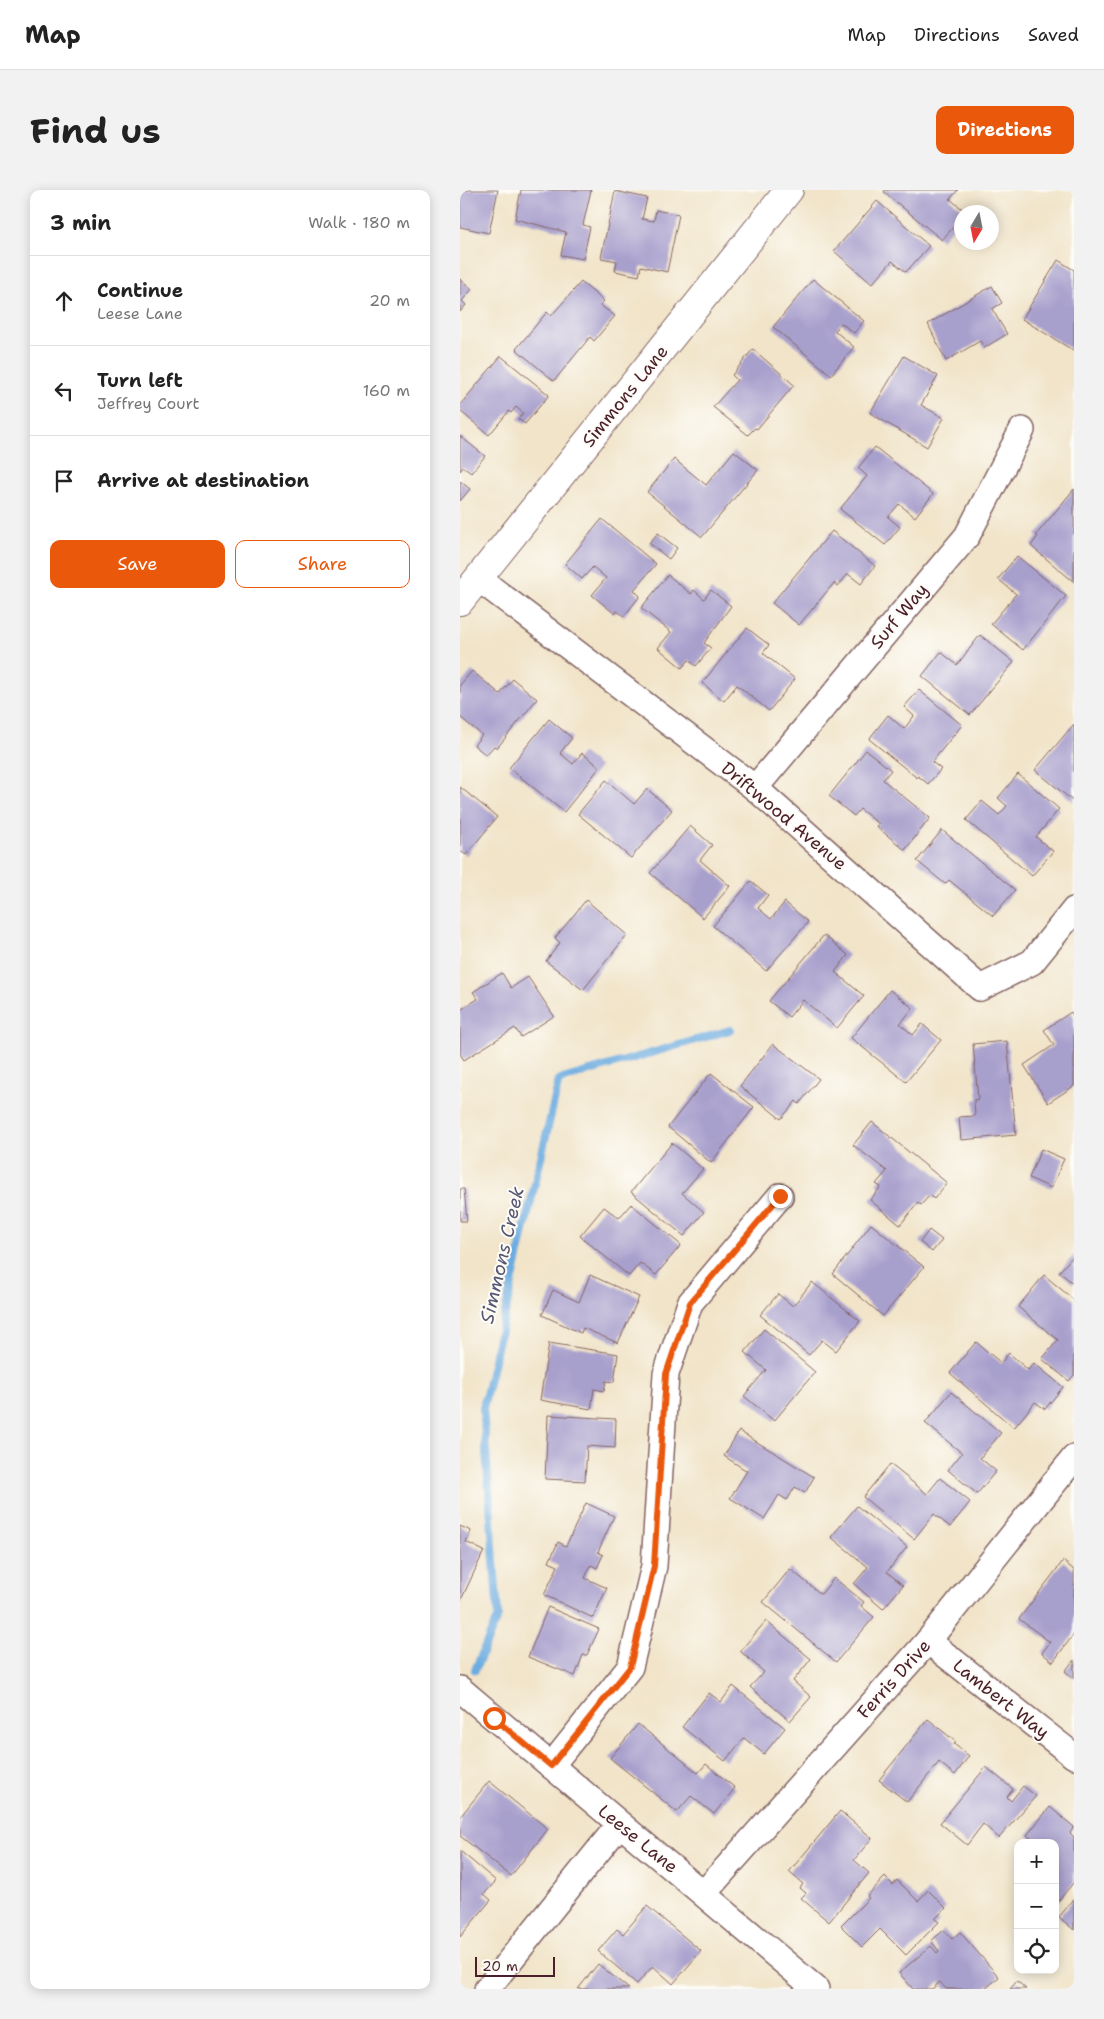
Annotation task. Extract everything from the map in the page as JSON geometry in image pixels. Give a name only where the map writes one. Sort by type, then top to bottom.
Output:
[{"type":"street","name":"Simmons Lane","points":[[460,602],[782,192]]},
{"type":"street","name":"Surf Way","points":[[755,788],[967,536],[1022,430]]},
{"type":"street","name":"Driftwood Avenue","points":[[479,579],[755,788],[980,988],[1032,962],[1074,910]]},
{"type":"street","points":[[551,1766],[630,1667],[654,1566],[666,1374],[690,1303],[780,1196]]},
{"type":"street","name":"Ferris Drive","points":[[704,1893],[928,1641],[1074,1458]]},
{"type":"street","name":"Lambert Way","points":[[928,1641],[1074,1756]]},
{"type":"street","name":"Leese Lane","points":[[460,1689],[816,1989]]},
{"type":"street","points":[[486,1989],[620,1825]]},
{"type":"building","points":[[460,190],[498,190],[489,233],[460,227]]},
{"type":"building","points":[[521,190],[591,190],[583,225],[590,227],[583,259],[561,255],[566,232],[515,219]]},
{"type":"building","points":[[885,190],[958,190],[950,199],[957,205],[954,205],[954,226],[942,240],[884,192]]},
{"type":"building","points":[[615,191],[647,198],[642,219],[654,221],[656,210],[679,215],[667,272],[641,266],[639,276],[615,271],[617,261],[601,258]]},
{"type":"building","points":[[877,201],[929,246],[906,272],[892,261],[872,284],[834,251]]},
{"type":"building","points":[[1058,260],[1074,270],[1074,351],[1022,319]]},
{"type":"building","points":[[460,279],[472,289],[462,301],[466,305],[460,312]]},
{"type":"building","points":[[813,279],[864,321],[854,333],[841,323],[835,331],[854,347],[831,375],[773,327]]},
{"type":"building","points":[[581,282],[604,301],[600,305],[615,316],[594,341],[590,337],[554,381],[516,349],[547,312],[551,316]]},
{"type":"building","points":[[992,286],[1002,303],[992,309],[1007,334],[984,348],[980,341],[946,361],[928,324]]},
{"type":"building","points":[[753,349],[794,385],[757,429],[755,428],[748,435],[713,407],[737,380],[732,375]]},
{"type":"building","points":[[501,356],[549,395],[525,424],[518,419],[523,413],[516,407],[511,413],[509,411],[489,435],[460,411],[460,405]]},
{"type":"building","points":[[904,356],[938,376],[921,405],[944,418],[927,447],[870,413]]},
{"type":"building","points":[[460,436],[485,456],[471,473],[463,467],[460,471]]},
{"type":"building","points":[[875,447],[933,494],[915,517],[899,504],[888,517],[900,527],[885,545],[840,509],[867,476],[858,468]]},
{"type":"building","points":[[734,451],[758,470],[702,537],[647,492],[674,459],[706,485]]},
{"type":"building","points":[[460,481],[470,489],[460,501]]},
{"type":"building","points":[[1074,489],[1074,582],[1031,546],[1038,536],[1036,535]]},
{"type":"building","points":[[602,519],[656,564],[634,590],[640,596],[624,616],[617,611],[615,614],[592,595],[606,578],[593,567],[582,579],[565,564]]},
{"type":"building","points":[[832,531],[875,566],[861,584],[848,574],[838,586],[834,583],[799,625],[772,603]]},
{"type":"building","points":[[658,533],[677,548],[669,559],[649,543]]},
{"type":"building","points":[[1017,556],[1066,596],[1023,650],[991,624],[1016,594],[998,579]]},
{"type":"building","points":[[668,575],[691,594],[694,590],[704,599],[711,590],[731,606],[704,643],[711,648],[696,666],[689,660],[682,668],[658,648],[671,632],[641,608]]},
{"type":"building","points":[[747,628],[769,645],[763,653],[795,679],[769,711],[737,685],[724,701],[702,683]]},
{"type":"building","points":[[980,635],[1014,662],[970,715],[922,676],[941,652],[957,665]]},
{"type":"building","points":[[472,671],[500,694],[513,679],[537,699],[497,748],[494,746],[486,755],[474,745],[482,735],[460,717],[460,685]]},
{"type":"building","points":[[919,690],[962,725],[932,762],[941,769],[928,784],[918,776],[917,778],[869,739],[888,715],[904,729],[914,716],[904,707]]},
{"type":"building","points":[[549,719],[572,738],[560,753],[573,764],[582,753],[600,767],[564,812],[509,768]]},
{"type":"building","points":[[1074,724],[1074,802],[1035,770]]},
{"type":"building","points":[[866,750],[891,770],[883,780],[930,818],[905,850],[876,826],[879,824],[860,809],[854,816],[829,796]]},
{"type":"building","points":[[1018,774],[1059,809],[1036,837],[1053,851],[1032,876],[966,820],[982,801],[999,815],[1007,806],[998,798]]},
{"type":"building","points":[[606,780],[634,804],[647,789],[672,810],[631,858],[578,814]]},
{"type":"building","points":[[460,787],[497,817],[466,855],[460,851]]},
{"type":"building","points":[[690,826],[712,845],[700,860],[730,886],[703,918],[650,873]]},
{"type":"building","points":[[942,830],[1015,890],[993,916],[949,880],[945,884],[917,861]]},
{"type":"building","points":[[751,881],[768,895],[758,908],[771,919],[785,902],[808,922],[766,971],[713,926]]},
{"type":"building","points":[[586,900],[627,935],[583,990],[546,961],[560,943],[555,938]]},
{"type":"building","points":[[824,935],[848,955],[835,972],[864,996],[837,1028],[803,1000],[789,1017],[769,1001]]},
{"type":"building","points":[[502,973],[511,988],[528,977],[554,1016],[521,1037],[515,1028],[464,1060],[460,1054],[460,1010],[478,999],[473,992]]},
{"type":"building","points":[[890,990],[913,1008],[900,1024],[913,1035],[922,1024],[941,1040],[906,1082],[851,1038]]},
{"type":"building","points":[[1071,1012],[1074,1017],[1074,1086],[1048,1103],[1024,1065],[1054,1045],[1044,1030]]},
{"type":"building","points":[[1007,1041],[1016,1135],[961,1140],[959,1117],[975,1116],[974,1100],[978,1099],[973,1044]]},
{"type":"building","points":[[773,1044],[819,1079],[799,1104],[796,1101],[781,1119],[740,1086]]},
{"type":"building","points":[[711,1073],[754,1107],[711,1163],[668,1127]]},
{"type":"building","points":[[872,1122],[947,1183],[934,1199],[930,1195],[921,1205],[918,1203],[900,1225],[870,1200],[881,1187],[876,1184],[887,1171],[853,1145]]},
{"type":"building","points":[[672,1143],[703,1169],[682,1193],[704,1212],[684,1236],[631,1192]]},
{"type":"building","points":[[1041,1149],[1064,1159],[1051,1188],[1029,1178]]},
{"type":"building","points":[[460,1189],[464,1189],[467,1221],[460,1221]]},
{"type":"building","points":[[631,1204],[681,1245],[656,1275],[640,1263],[629,1276],[580,1236],[604,1207],[619,1218]]},
{"type":"building","points":[[871,1224],[924,1267],[883,1316],[833,1274]]},
{"type":"building","points":[[929,1230],[942,1240],[932,1252],[920,1242]]},
{"type":"building","points":[[1074,1255],[1074,1284],[1059,1272]]},
{"type":"building","points":[[590,1275],[639,1297],[618,1343],[583,1328],[581,1333],[542,1315],[553,1290],[579,1302]]},
{"type":"building","points":[[1044,1275],[1074,1300],[1074,1375],[1069,1381],[1042,1359],[1058,1340],[1018,1307]]},
{"type":"building","points":[[812,1282],[860,1321],[836,1351],[822,1340],[809,1355],[760,1315],[778,1294],[793,1306]]},
{"type":"building","points":[[764,1329],[815,1372],[774,1421],[744,1396],[766,1370],[745,1352]]},
{"type":"building","points":[[976,1342],[1001,1363],[1009,1353],[1028,1370],[1034,1363],[1063,1387],[1045,1409],[1035,1402],[1014,1428],[950,1373]]},
{"type":"building","points":[[549,1343],[618,1354],[614,1382],[606,1381],[604,1391],[594,1389],[591,1409],[540,1400]]},
{"type":"building","points":[[951,1392],[1001,1433],[980,1458],[996,1471],[977,1494],[948,1470],[962,1453],[925,1423]]},
{"type":"building","points":[[548,1415],[616,1419],[615,1448],[587,1446],[585,1481],[545,1479]]},
{"type":"building","points":[[739,1431],[814,1477],[805,1493],[795,1487],[787,1500],[779,1495],[764,1519],[730,1498],[747,1471],[724,1456]]},
{"type":"building","points":[[890,1464],[927,1494],[940,1478],[970,1502],[950,1527],[934,1514],[914,1539],[863,1497]]},
{"type":"building","points":[[586,1503],[614,1516],[598,1552],[603,1555],[597,1568],[591,1565],[585,1578],[607,1588],[593,1618],[544,1595],[558,1566],[549,1562],[558,1542],[566,1546]]},
{"type":"building","points":[[857,1506],[907,1547],[887,1572],[903,1585],[883,1609],[854,1584],[868,1567],[831,1537]]},
{"type":"building","points":[[460,1526],[471,1531],[466,1542],[484,1551],[460,1602]]},
{"type":"building","points":[[1063,1561],[1074,1570],[1074,1634],[1053,1662],[1042,1653],[1050,1642],[1019,1619]]},
{"type":"building","points":[[790,1569],[821,1594],[834,1578],[864,1602],[861,1606],[874,1617],[836,1662],[763,1602]]},
{"type":"building","points":[[548,1607],[599,1629],[587,1655],[583,1655],[575,1676],[528,1657]]},
{"type":"building","points":[[766,1621],[811,1659],[793,1681],[811,1697],[790,1721],[750,1687],[764,1672],[740,1651]]},
{"type":"building","points":[[1074,1660],[1074,1679],[1065,1671]]},
{"type":"building","points":[[733,1686],[785,1728],[764,1754],[744,1738],[725,1761],[682,1727],[709,1693],[721,1702]]},
{"type":"building","points":[[928,1719],[956,1742],[954,1744],[969,1756],[955,1775],[939,1762],[907,1802],[879,1780]]},
{"type":"building","points":[[638,1724],[698,1773],[706,1764],[735,1788],[714,1814],[691,1796],[677,1812],[610,1758]]},
{"type":"building","points":[[986,1767],[1013,1789],[1007,1797],[1011,1801],[1023,1786],[1036,1796],[999,1838],[983,1824],[967,1845],[940,1823]]},
{"type":"building","points":[[489,1781],[548,1829],[511,1876],[460,1836],[460,1817]]},
{"type":"building","points":[[1050,1807],[1074,1827],[1070,1833],[1074,1837],[1074,1882],[1059,1900],[1059,1839],[1032,1839],[1027,1835]]},
{"type":"building","points":[[840,1811],[872,1838],[854,1860],[869,1873],[829,1922],[801,1898],[806,1893],[800,1888],[803,1884],[789,1872]]},
{"type":"building","points":[[460,1851],[496,1881],[484,1894],[491,1900],[460,1937]]},
{"type":"building","points":[[885,1877],[893,1885],[897,1880],[918,1901],[928,1890],[946,1908],[935,1919],[939,1922],[906,1955],[880,1929],[862,1947],[841,1926],[869,1898],[867,1896]]},
{"type":"building","points":[[1074,1899],[1074,1930],[1059,1917]]},
{"type":"building","points":[[647,1906],[701,1951],[673,1984],[653,1966],[637,1984],[598,1951],[617,1929],[623,1934]]},
{"type":"building","points":[[944,1930],[952,1939],[960,1932],[999,1977],[985,1989],[946,1989],[940,1982],[932,1989],[913,1989],[899,1973],[931,1946],[937,1953],[939,1951],[931,1941]]},
{"type":"building","points":[[598,1964],[629,1989],[578,1989]]},
{"type":"building","points":[[1017,1981],[1026,1989],[1010,1989]]},
{"type":"waterway","name":"Simmons Creek","points":[[475,1670],[498,1616],[483,1408],[559,1080],[730,1030]]},
{"type":"route","points":[[494,1718],[551,1766],[630,1667],[654,1566],[666,1374],[690,1303],[780,1196]]}]
